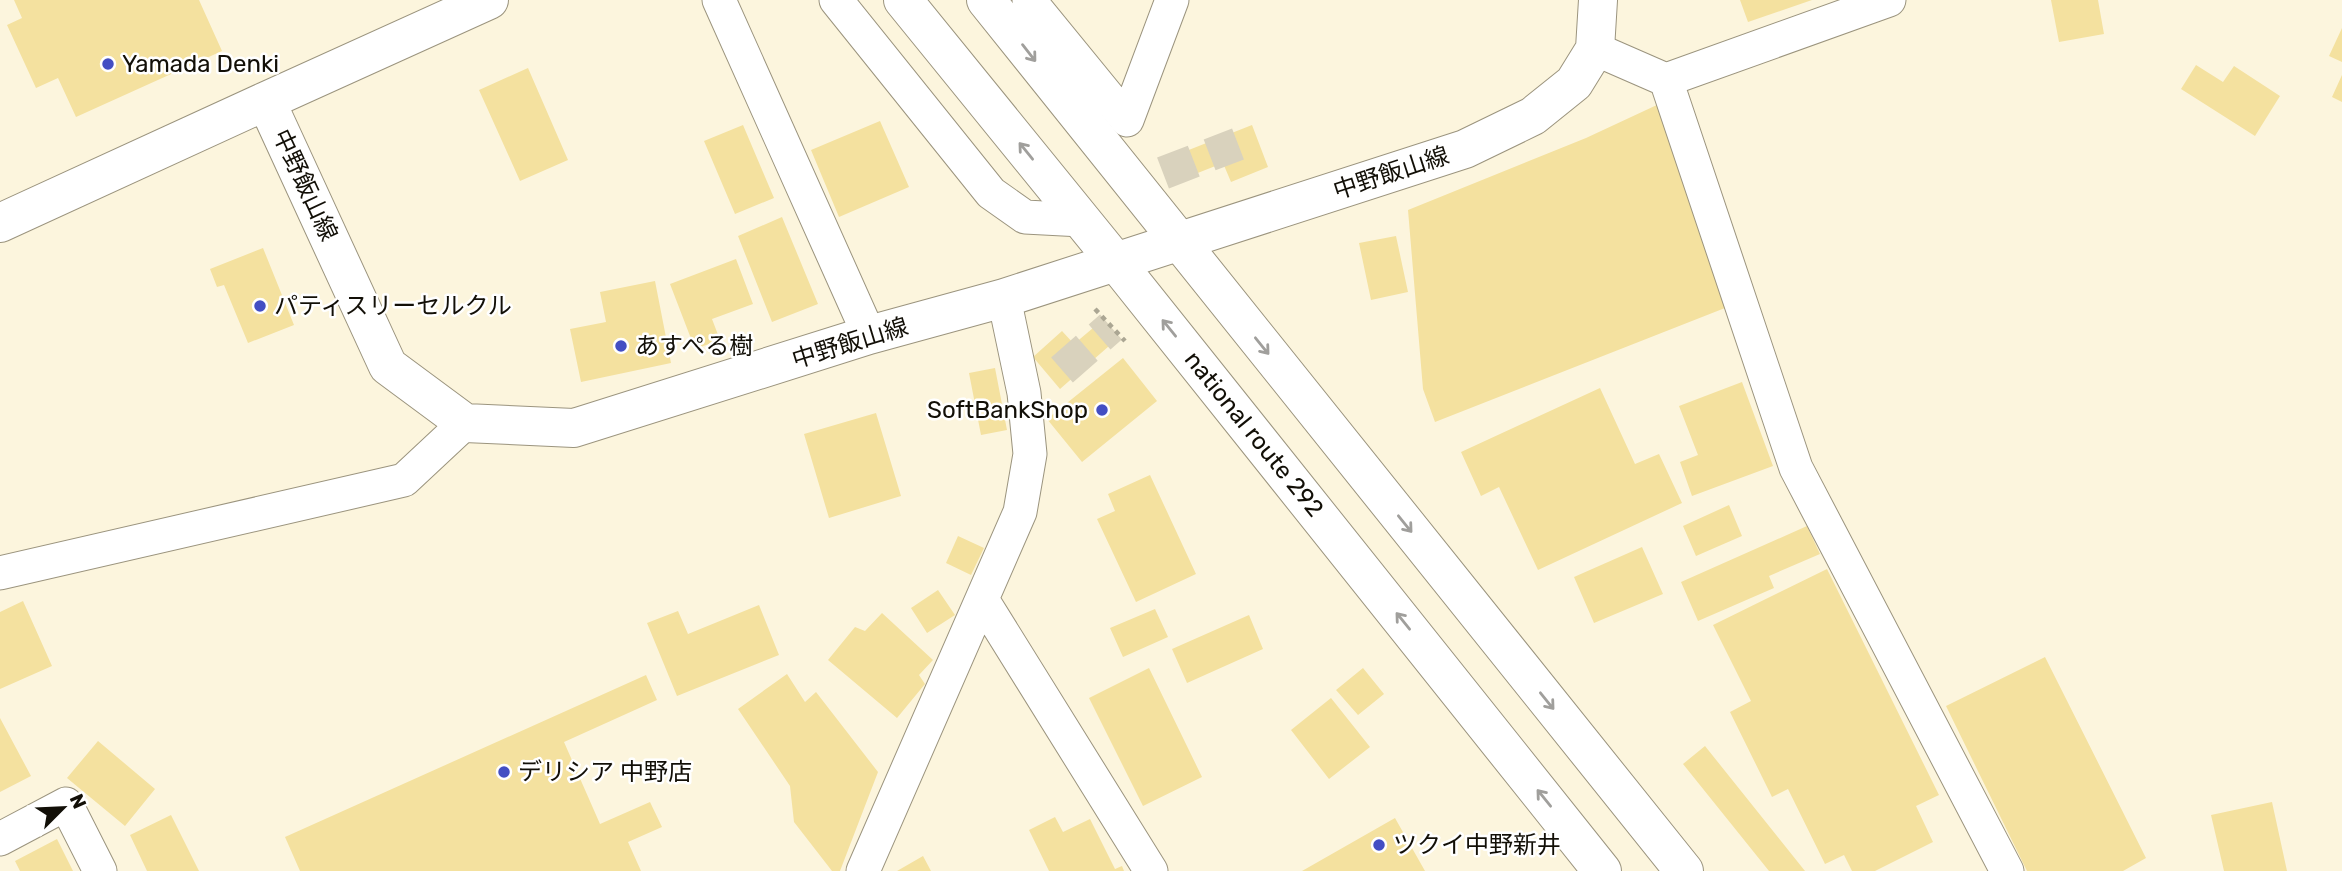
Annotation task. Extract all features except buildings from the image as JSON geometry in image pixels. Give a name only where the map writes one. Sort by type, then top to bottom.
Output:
[{"type":"main road","name":"中野飯山線","points":[[489,0],[266,101],[388,366],[465,423],[574,428],[869,335],[1004,298],[1465,149],[1533,116],[1574,83],[1595,49],[1598,0]]},
{"type":"main road","name":"national route 292","points":[[903,0],[1602,871]]},
{"type":"main road","points":[[986,0],[1684,871]]},
{"type":"main road","points":[[0,223],[266,101]]},
{"type":"street","points":[[719,0],[869,335]]},
{"type":"street","points":[[836,0],[990,193],[1026,217],[1082,220]]},
{"type":"street","points":[[1029,0],[1127,120],[1172,0]]},
{"type":"street","points":[[1595,49],[1666,80],[1889,0]]},
{"type":"street","points":[[1666,80],[1796,468],[2007,871]]},
{"type":"street","points":[[863,871],[1020,512],[1031,454],[1024,393],[1004,298]]},
{"type":"street","points":[[0,573],[404,480],[465,423]]},
{"type":"street","points":[[983,601],[1151,871]]},
{"type":"street","points":[[0,839],[66,804],[100,871]]},
{"type":"tunnel","points":[[1163,173],[1238,144]]},
{"type":"tunnel","points":[[1062,370],[1111,327]]},
{"type":"place","name":"Yamada Denki","points":[[108,64]]},
{"type":"place","name":"パティスリーセルクル","points":[[260,306]]},
{"type":"place","name":"あすぺる樹","points":[[621,346]]},
{"type":"place","name":"SoftBankShop","points":[[1102,410]]},
{"type":"place","name":"デリシア 中野店","points":[[504,772]]},
{"type":"place","name":"ツクイ中野新井","points":[[1379,845]]}]
